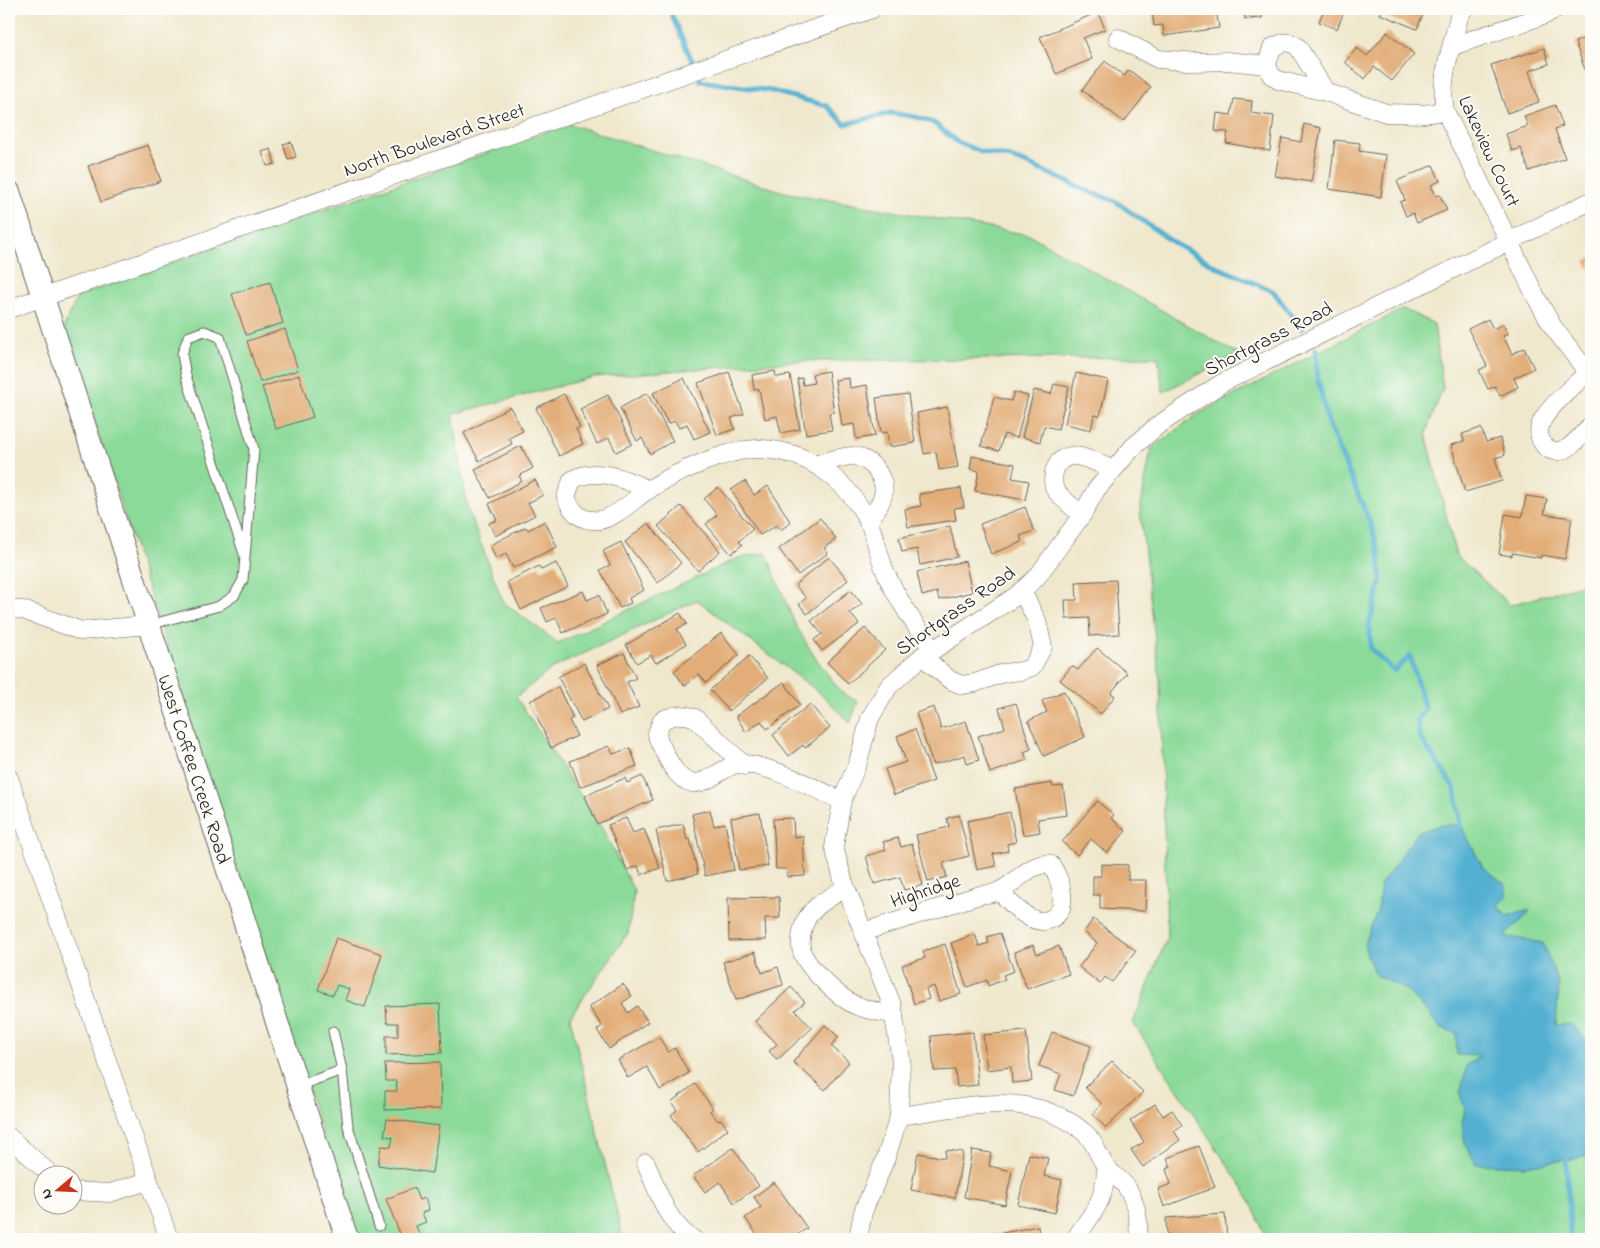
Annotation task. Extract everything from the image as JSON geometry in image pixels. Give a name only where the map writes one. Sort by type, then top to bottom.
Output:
[{"type":"street","name":"North Boulevard Street","points":[[9,309],[872,9]]},
{"type":"street","name":"Lakeview Court","points":[[1464,9],[1459,16],[1453,46],[1443,74],[1442,94],[1445,111],[1553,327],[1589,374]]},
{"type":"street","points":[[1453,46],[1546,15],[1554,9]]},
{"type":"street","points":[[1118,38],[1158,58],[1198,62],[1227,60],[1267,65]]},
{"type":"street","points":[[1326,92],[1314,69],[1298,47],[1291,42],[1284,42],[1272,48],[1267,65],[1271,75],[1278,80],[1326,92],[1386,113],[1424,114],[1445,111]]},
{"type":"street","name":"West Coffee Creek Road","points":[[9,192],[347,1239]]},
{"type":"street","name":"Shortgrass Road","points":[[858,1239],[863,1212],[886,1158],[899,1116],[901,1060],[892,1005],[846,888],[834,847],[842,801],[858,762],[870,718],[889,686],[927,652],[1022,590],[1037,577],[1082,515],[1096,490],[1111,470],[1132,446],[1157,426],[1222,383],[1591,201]]},
{"type":"street","points":[[1589,374],[1546,414],[1539,429],[1539,437],[1543,446],[1549,450],[1565,449],[1591,425]]},
{"type":"street","points":[[649,490],[676,474],[719,456],[760,449],[800,456],[829,472],[854,498],[868,522],[887,577],[927,652],[950,680],[962,685],[1032,667],[1043,647],[1037,621],[1022,590]]},
{"type":"street","points":[[1082,515],[1054,490],[1052,481],[1056,467],[1068,456],[1076,455],[1084,456],[1111,470]]},
{"type":"street","points":[[816,465],[838,458],[855,456],[872,464],[883,478],[884,488],[882,502],[868,522]]},
{"type":"street","points":[[9,609],[23,610],[81,632],[148,625]]},
{"type":"street","points":[[745,766],[694,718],[687,715],[674,715],[662,720],[656,733],[681,778],[693,783],[702,782],[735,764],[745,766],[765,768],[842,801]]},
{"type":"street","points":[[9,778],[168,1239]]},
{"type":"street","points":[[846,888],[819,904],[806,919],[801,935],[802,951],[807,962],[847,1001],[859,1007],[894,1014]]},
{"type":"street","name":"Highridge","points":[[863,932],[980,894],[999,890]]},
{"type":"street","points":[[899,1116],[997,1102],[1025,1104],[1058,1115],[1087,1135],[1106,1168],[1125,1185],[1140,1224],[1138,1239]]},
{"type":"street","points":[[9,1137],[41,1166]]},
{"type":"street","points":[[646,1163],[665,1209],[687,1236],[693,1239]]},
{"type":"street","points":[[1076,1239],[1098,1208],[1106,1186],[1106,1168]]},
{"type":"street","points":[[82,1192],[110,1193],[148,1181]]},
{"type":"lane","points":[[148,625],[219,606],[234,596],[244,580],[254,450],[220,337],[204,331],[188,337],[182,354],[186,376],[245,557]]},
{"type":"lane","points":[[333,1031],[342,1070],[348,1126],[379,1226]]},
{"type":"lane","points":[[297,1086],[342,1070]]},
{"type":"green space","points":[[569,124],[784,192],[1030,235],[1238,354],[1163,392],[1158,357],[799,361],[594,377],[453,414],[467,507],[503,602],[558,643],[738,558],[766,553],[794,622],[814,656],[841,692],[858,702],[850,723],[821,694],[697,600],[553,668],[516,697],[603,830],[634,891],[628,933],[570,1017],[623,1239],[356,1239],[64,326],[78,296]]},
{"type":"green space","points":[[1403,309],[1434,324],[1443,388],[1426,433],[1456,555],[1510,605],[1591,582],[1591,1239],[1267,1239],[1248,1196],[1133,1023],[1167,938],[1160,681],[1140,511],[1151,449],[1198,414]]},
{"type":"water","points":[[1440,825],[1461,825],[1482,866],[1505,884],[1507,896],[1498,905],[1506,916],[1530,910],[1504,936],[1543,943],[1559,985],[1556,1025],[1572,1024],[1591,1046],[1591,1156],[1525,1166],[1476,1164],[1465,1144],[1462,1123],[1465,1109],[1460,1094],[1467,1065],[1480,1056],[1457,1055],[1456,1033],[1440,1028],[1426,1010],[1405,989],[1377,976],[1368,958],[1364,944],[1378,910],[1381,884],[1418,832]]},
{"type":"building","points":[[1152,9],[1216,9],[1219,28],[1164,36],[1163,25],[1154,26]]},
{"type":"building","points":[[1244,9],[1262,9],[1262,18],[1245,19]]},
{"type":"building","points":[[1324,9],[1345,9],[1337,29],[1319,22]]},
{"type":"building","points":[[1382,9],[1425,9],[1417,29],[1380,14]]},
{"type":"building","points":[[1098,12],[1105,29],[1083,38],[1092,59],[1056,74],[1040,37]]},
{"type":"building","points":[[1387,32],[1414,54],[1392,81],[1374,67],[1365,79],[1345,62],[1357,48],[1367,56]]},
{"type":"building","points":[[1591,36],[1591,77],[1588,78],[1575,42]]},
{"type":"building","points":[[1544,48],[1549,64],[1529,71],[1539,102],[1507,113],[1491,65]]},
{"type":"building","points":[[1105,61],[1124,76],[1129,70],[1151,87],[1124,122],[1082,90]]},
{"type":"building","points":[[1234,99],[1252,101],[1251,113],[1274,116],[1270,151],[1226,143],[1228,132],[1215,131],[1217,113],[1231,115]]},
{"type":"building","points":[[1555,105],[1563,126],[1555,129],[1565,158],[1529,171],[1521,148],[1512,151],[1506,134],[1528,126],[1524,116]]},
{"type":"building","points":[[1304,124],[1321,128],[1311,182],[1275,176],[1282,138],[1301,142]]},
{"type":"building","points":[[1335,140],[1360,143],[1359,151],[1386,155],[1381,197],[1329,189]]},
{"type":"building","points":[[291,142],[296,157],[288,159],[283,144]]},
{"type":"building","points":[[148,145],[161,181],[101,202],[88,166]]},
{"type":"building","points":[[271,149],[275,164],[267,166],[262,152]]},
{"type":"building","points":[[1433,165],[1440,181],[1431,185],[1436,196],[1440,195],[1447,210],[1417,223],[1413,213],[1406,216],[1400,202],[1405,200],[1397,181]]},
{"type":"building","points":[[1591,257],[1591,271],[1585,261]]},
{"type":"building","points":[[270,282],[283,323],[246,335],[232,294]]},
{"type":"building","points":[[1488,319],[1493,329],[1503,324],[1508,334],[1503,336],[1512,354],[1524,348],[1534,368],[1514,378],[1518,387],[1500,396],[1495,386],[1488,389],[1479,370],[1487,366],[1468,329]]},
{"type":"building","points":[[285,329],[298,370],[260,382],[247,341]]},
{"type":"building","points":[[775,371],[776,377],[790,375],[800,429],[781,433],[777,416],[765,419],[759,389],[754,390],[752,375]]},
{"type":"building","points":[[828,371],[834,412],[829,413],[832,430],[806,434],[797,379],[802,378],[803,385],[814,383],[812,374]]},
{"type":"building","points":[[729,372],[744,414],[731,418],[735,429],[717,435],[698,383]]},
{"type":"building","points":[[1076,373],[1108,380],[1100,416],[1094,415],[1091,430],[1065,424]]},
{"type":"building","points":[[299,375],[313,417],[276,429],[262,387]]},
{"type":"building","points":[[684,378],[710,432],[694,439],[687,424],[679,428],[675,421],[668,424],[653,393]]},
{"type":"building","points":[[849,378],[850,388],[867,385],[875,436],[856,439],[854,424],[842,426],[835,380]]},
{"type":"building","points":[[1054,384],[1069,387],[1058,429],[1044,426],[1040,442],[1022,437],[1034,390],[1051,394]]},
{"type":"building","points":[[1014,392],[1028,396],[1017,438],[1004,434],[999,451],[981,446],[994,397],[1011,401]]},
{"type":"building","points":[[647,393],[673,441],[650,454],[642,438],[637,441],[620,408]]},
{"type":"building","points":[[564,394],[580,427],[576,429],[583,444],[559,456],[536,408]]},
{"type":"building","points":[[908,394],[915,443],[889,447],[887,432],[881,433],[876,398]]},
{"type":"building","points":[[608,395],[632,444],[616,452],[609,438],[597,444],[580,409]]},
{"type":"building","points":[[510,407],[523,431],[509,438],[512,444],[479,461],[464,433]]},
{"type":"building","points":[[947,407],[958,467],[939,470],[936,452],[924,454],[917,413]]},
{"type":"building","points":[[1481,428],[1486,442],[1500,438],[1505,455],[1495,458],[1502,481],[1465,492],[1451,445],[1464,441],[1462,434]]},
{"type":"building","points":[[521,446],[533,468],[519,476],[522,481],[490,498],[475,470]]},
{"type":"building","points":[[972,456],[1015,464],[1012,478],[1029,481],[1025,500],[975,491],[979,471],[970,469]]},
{"type":"building","points":[[535,480],[543,495],[528,503],[535,515],[495,536],[489,523],[497,520],[489,504]]},
{"type":"building","points":[[745,481],[754,495],[768,486],[791,523],[780,530],[777,525],[760,535],[731,490]]},
{"type":"building","points":[[718,487],[753,529],[739,541],[742,545],[731,554],[706,524],[717,515],[704,499]]},
{"type":"building","points":[[961,488],[964,507],[954,508],[956,520],[908,527],[905,509],[921,506],[919,494]]},
{"type":"building","points":[[1526,496],[1547,499],[1544,514],[1572,518],[1565,559],[1541,555],[1541,558],[1512,553],[1512,556],[1499,554],[1505,514],[1522,517]]},
{"type":"building","points":[[681,506],[720,551],[698,571],[658,526]]},
{"type":"building","points":[[1025,507],[1034,531],[1020,536],[1022,542],[991,554],[980,524]]},
{"type":"building","points":[[820,518],[836,539],[824,548],[828,553],[798,575],[779,549]]},
{"type":"building","points":[[545,521],[557,547],[513,568],[506,554],[496,559],[490,545],[526,527],[528,530]]},
{"type":"building","points":[[648,523],[681,563],[658,583],[625,542]]},
{"type":"building","points":[[950,526],[957,557],[920,565],[917,549],[902,552],[899,538]]},
{"type":"building","points":[[621,542],[644,590],[629,598],[631,603],[620,608],[600,570],[610,565],[603,551]]},
{"type":"building","points":[[829,557],[848,580],[807,614],[799,604],[806,598],[795,585]]},
{"type":"building","points":[[965,561],[972,592],[939,600],[937,592],[922,596],[917,572]]},
{"type":"building","points":[[556,563],[568,586],[521,610],[507,582],[539,566],[541,570]]},
{"type":"building","points":[[1116,580],[1119,634],[1090,636],[1089,618],[1066,619],[1065,600],[1077,600],[1076,582]]},
{"type":"building","points":[[851,590],[862,604],[850,613],[859,624],[822,651],[814,640],[822,634],[811,621]]},
{"type":"building","points":[[583,591],[587,600],[599,595],[607,614],[563,633],[556,618],[547,622],[541,608]]},
{"type":"building","points":[[680,613],[687,624],[677,629],[686,644],[656,663],[651,655],[637,663],[626,645]]},
{"type":"building","points":[[865,628],[885,650],[848,684],[827,662]]},
{"type":"building","points":[[721,633],[739,655],[706,683],[699,674],[685,686],[674,671]]},
{"type":"building","points":[[1097,648],[1127,673],[1111,693],[1115,696],[1101,714],[1060,680],[1072,666],[1078,670]]},
{"type":"building","points":[[624,653],[636,678],[627,682],[639,707],[620,715],[597,665]]},
{"type":"building","points":[[749,656],[768,678],[729,711],[710,690]]},
{"type":"building","points":[[584,663],[608,709],[582,722],[558,677]]},
{"type":"building","points":[[784,682],[800,705],[767,729],[761,721],[746,732],[736,716]]},
{"type":"building","points":[[558,687],[573,718],[569,720],[577,736],[551,748],[530,701]]},
{"type":"building","points":[[1064,691],[1085,737],[1044,756],[1028,721],[1047,712],[1042,701]]},
{"type":"building","points":[[1016,703],[1031,749],[1024,752],[1027,760],[990,773],[978,736],[1005,728],[999,708]]},
{"type":"building","points":[[810,704],[830,728],[805,748],[803,745],[789,756],[773,735]]},
{"type":"building","points":[[934,707],[941,729],[966,721],[979,760],[967,764],[965,755],[933,765],[916,713]]},
{"type":"building","points":[[915,729],[934,781],[894,795],[885,769],[906,762],[897,736]]},
{"type":"building","points":[[609,746],[613,754],[630,748],[637,766],[580,787],[570,761]]},
{"type":"building","points":[[642,776],[653,800],[597,824],[585,796],[625,778],[627,783]]},
{"type":"building","points":[[1052,783],[1053,787],[1063,786],[1067,815],[1038,819],[1040,832],[1023,835],[1015,789]]},
{"type":"building","points":[[1097,801],[1114,815],[1111,818],[1126,831],[1107,853],[1091,839],[1077,855],[1062,842]]},
{"type":"building","points":[[710,810],[714,826],[725,823],[734,870],[705,876],[692,814]]},
{"type":"building","points":[[1010,812],[1016,842],[1007,844],[1008,851],[993,854],[996,866],[977,870],[967,821]]},
{"type":"building","points":[[760,813],[768,866],[739,870],[731,818]]},
{"type":"building","points":[[959,815],[969,856],[943,863],[947,877],[928,882],[916,835],[949,827],[947,818]]},
{"type":"building","points":[[626,818],[633,833],[644,829],[660,868],[641,875],[638,866],[627,870],[608,825]]},
{"type":"building","points":[[793,818],[794,837],[803,836],[805,876],[787,877],[786,869],[776,869],[773,819]]},
{"type":"building","points":[[683,824],[687,840],[690,839],[698,874],[667,881],[656,830]]},
{"type":"building","points":[[898,838],[901,847],[912,844],[923,885],[904,890],[900,877],[874,884],[866,856],[886,850],[883,842]]},
{"type":"building","points":[[1101,864],[1128,865],[1128,880],[1146,880],[1145,911],[1100,909],[1100,895],[1093,895],[1093,876],[1101,876]]},
{"type":"building","points":[[779,897],[780,918],[765,918],[766,940],[729,941],[728,898]]},
{"type":"building","points":[[1093,919],[1136,951],[1112,982],[1105,977],[1100,984],[1079,967],[1097,943],[1084,932]]},
{"type":"building","points":[[1000,933],[1014,971],[1003,975],[1005,979],[988,986],[987,980],[967,987],[951,943],[975,934],[979,946],[989,943],[987,937]]},
{"type":"building","points":[[336,938],[382,954],[365,1007],[345,1000],[349,989],[337,985],[333,995],[318,990]]},
{"type":"building","points":[[945,944],[961,994],[939,1001],[934,986],[926,989],[929,999],[914,1004],[902,965],[925,958],[923,951]]},
{"type":"building","points":[[1033,945],[1037,954],[1059,946],[1069,974],[1027,989],[1014,952]]},
{"type":"building","points":[[755,952],[762,973],[778,967],[783,985],[736,1000],[723,962]]},
{"type":"building","points":[[623,984],[632,996],[622,1003],[628,1013],[637,1006],[648,1022],[609,1049],[597,1030],[602,1026],[589,1007]]},
{"type":"building","points":[[791,987],[805,1002],[795,1010],[812,1028],[777,1060],[769,1051],[777,1044],[755,1021]]},
{"type":"building","points":[[440,1004],[442,1053],[386,1055],[386,1036],[398,1036],[398,1023],[387,1023],[386,1006]]},
{"type":"building","points":[[825,1025],[839,1037],[831,1046],[849,1062],[825,1090],[793,1062]]},
{"type":"building","points":[[1026,1031],[1032,1081],[1012,1083],[1011,1067],[987,1070],[983,1035]]},
{"type":"building","points":[[973,1032],[978,1085],[957,1087],[955,1070],[934,1071],[931,1036]]},
{"type":"building","points":[[1052,1032],[1091,1046],[1073,1096],[1055,1090],[1061,1074],[1039,1066]]},
{"type":"building","points":[[659,1037],[668,1052],[675,1048],[689,1073],[660,1090],[647,1067],[628,1078],[618,1060]]},
{"type":"building","points":[[1112,1061],[1143,1092],[1106,1128],[1093,1114],[1102,1104],[1085,1087]]},
{"type":"building","points":[[440,1062],[441,1109],[385,1110],[385,1091],[397,1091],[396,1081],[386,1081],[385,1063]]},
{"type":"building","points":[[695,1084],[713,1108],[710,1111],[718,1121],[721,1119],[728,1129],[698,1152],[671,1115],[677,1110],[671,1102]]},
{"type":"building","points":[[1155,1104],[1163,1116],[1172,1110],[1182,1125],[1174,1131],[1180,1140],[1143,1167],[1131,1150],[1144,1142],[1130,1121]]},
{"type":"building","points":[[387,1119],[439,1126],[432,1173],[378,1165],[381,1146],[391,1147],[393,1137],[384,1136]]},
{"type":"building","points":[[1199,1146],[1215,1187],[1164,1207],[1158,1189],[1171,1184],[1166,1169],[1171,1167],[1167,1158]]},
{"type":"building","points":[[733,1148],[759,1186],[734,1203],[720,1182],[705,1192],[693,1176]]},
{"type":"building","points":[[946,1150],[963,1152],[955,1198],[911,1190],[918,1153],[945,1158]]},
{"type":"building","points":[[972,1150],[991,1153],[989,1166],[1012,1171],[1005,1205],[964,1197]]},
{"type":"building","points":[[1029,1154],[1048,1158],[1044,1176],[1062,1180],[1055,1213],[1018,1205]]},
{"type":"building","points":[[774,1182],[807,1228],[791,1239],[774,1239],[771,1235],[765,1239],[760,1239],[745,1218],[761,1207],[754,1197]]},
{"type":"building","points":[[414,1188],[419,1200],[425,1198],[429,1210],[422,1213],[426,1222],[416,1226],[420,1237],[402,1239],[386,1199]]},
{"type":"building","points":[[1225,1214],[1227,1239],[1192,1239],[1191,1235],[1167,1236],[1166,1218]]},
{"type":"building","points":[[1038,1226],[1040,1239],[977,1239],[977,1238]]},
{"type":"waterway","points":[[669,9],[701,81],[772,91],[827,106],[845,124],[891,113],[916,117],[934,123],[957,142],[981,152],[1008,157],[1030,165],[1115,201],[1174,243],[1219,268],[1273,291],[1302,329]]},
{"type":"waterway","points":[[1316,349],[1318,380],[1328,423],[1371,525],[1379,553],[1381,581],[1369,625],[1371,649],[1394,671],[1410,656],[1425,710],[1417,720],[1420,737],[1455,789],[1461,825]]},
{"type":"waterway","points":[[1566,1159],[1571,1239]]}]
